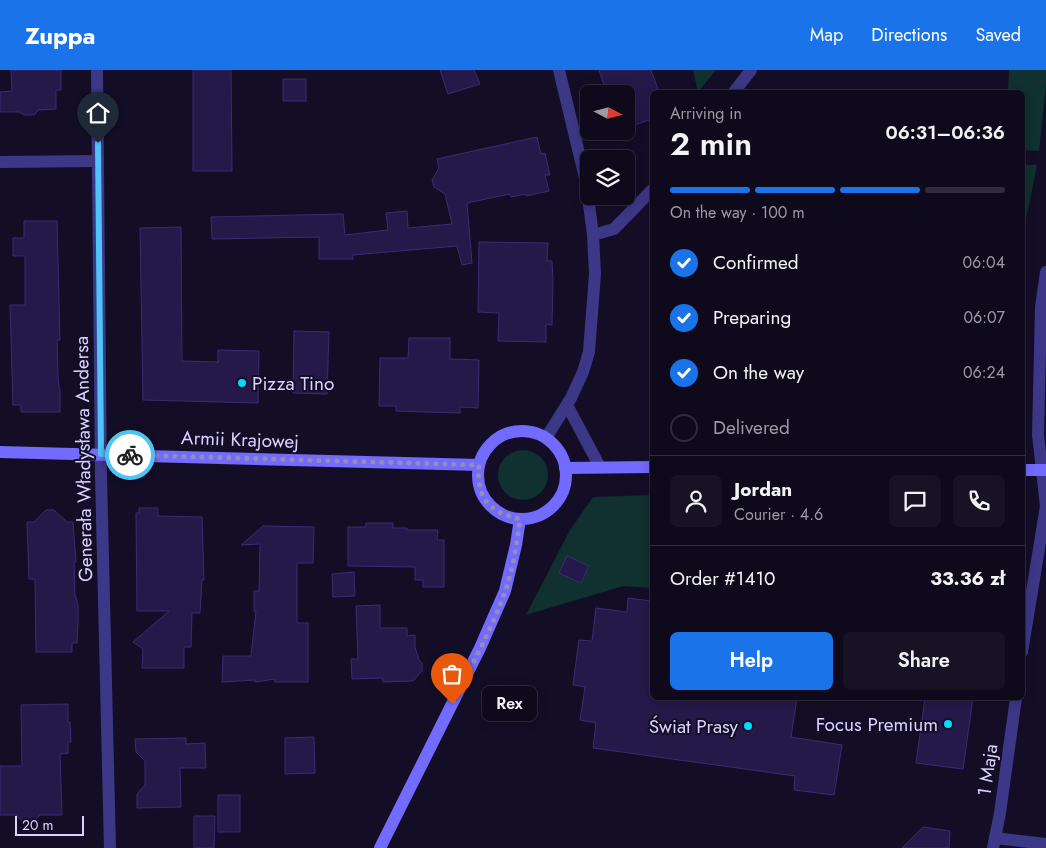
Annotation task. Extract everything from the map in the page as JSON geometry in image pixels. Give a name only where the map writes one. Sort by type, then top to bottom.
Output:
[{"type":"street","name":"Generała Władysława Andersa","points":[[97,70],[101,454],[110,848]]},
{"type":"street","points":[[546,438],[567,405],[583,372],[589,352],[595,274],[594,236],[586,182],[559,70]]},
{"type":"street","points":[[736,90],[751,70]]},
{"type":"street","points":[[0,162],[98,161]]},
{"type":"street","points":[[594,236],[614,229],[650,192]]},
{"type":"street","points":[[1025,634],[1046,506],[1044,470],[1038,435],[1042,307],[1046,272]]},
{"type":"street","points":[[567,405],[600,467]]},
{"type":"street","points":[[513,432],[530,432],[546,438],[555,446],[565,468],[565,481],[562,493],[555,504],[545,513],[532,518],[520,519],[504,516],[492,508],[482,495],[478,480],[479,465],[486,450],[498,438],[513,432]]},
{"type":"street","name":"Armii Krajowej","points":[[0,452],[479,465]]},
{"type":"street","points":[[565,468],[650,467]]},
{"type":"street","points":[[1025,470],[1044,470]]},
{"type":"street","points":[[380,848],[480,648],[505,591],[520,519]]},
{"type":"street","name":"1 Maja","points":[[994,843],[1016,700]]},
{"type":"street","points":[[994,843],[1046,844]]},
{"type":"green space","points":[[693,70],[716,70],[700,90],[698,90]]},
{"type":"green space","points":[[1009,70],[1046,70],[1039,151],[1025,150],[1025,90],[1008,90]]},
{"type":"green space","points":[[1025,165],[1037,165],[1025,224]]},
{"type":"green space","points":[[518,450],[528,450],[541,457],[548,470],[548,480],[541,493],[528,500],[518,500],[509,496],[502,489],[498,480],[498,470],[502,461],[509,454]]},
{"type":"green space","points":[[650,495],[650,588],[623,586],[526,615],[570,530],[593,497]]},
{"type":"building","points":[[11,70],[61,70],[61,90],[56,90],[56,109],[39,110],[34,115],[24,115],[19,112],[0,112],[0,92],[12,91]]},
{"type":"building","points":[[193,70],[231,70],[232,171],[193,171]]},
{"type":"building","points":[[440,70],[474,70],[480,84],[448,94]]},
{"type":"building","points":[[599,70],[651,70],[658,90],[650,90],[650,120],[635,125],[635,85],[604,85]]},
{"type":"building","points":[[283,79],[306,79],[306,101],[283,101]]},
{"type":"building","points":[[537,137],[541,154],[545,153],[550,175],[545,175],[549,191],[526,196],[526,194],[511,197],[510,194],[467,203],[472,263],[462,265],[457,246],[352,255],[353,259],[319,259],[319,237],[212,239],[211,217],[343,214],[345,235],[388,230],[386,213],[407,211],[408,228],[452,224],[445,194],[434,187],[432,180],[439,168],[437,159]]},
{"type":"building","points":[[24,221],[57,221],[60,340],[57,340],[60,412],[21,412],[21,405],[13,405],[10,305],[25,305],[25,256],[13,256],[13,238],[24,238]]},
{"type":"building","points":[[181,227],[182,361],[218,362],[218,350],[259,351],[258,403],[143,400],[140,228]]},
{"type":"building","points":[[479,242],[548,243],[547,261],[552,261],[553,281],[552,325],[546,324],[546,342],[498,341],[499,313],[478,312]]},
{"type":"building","points":[[294,331],[329,332],[327,394],[293,393]]},
{"type":"building","points":[[409,338],[450,338],[450,359],[479,360],[478,408],[460,407],[460,413],[396,411],[396,406],[379,406],[380,358],[408,358]]},
{"type":"building","points":[[139,508],[158,508],[158,516],[202,517],[204,580],[202,580],[200,613],[192,613],[191,647],[184,647],[184,668],[142,668],[143,649],[133,642],[169,611],[137,611],[136,513],[139,513]]},
{"type":"building","points":[[46,510],[54,510],[67,522],[73,522],[76,562],[74,562],[75,597],[78,606],[78,625],[77,643],[72,643],[72,652],[36,652],[35,579],[29,579],[27,522],[34,522]]},
{"type":"building","points":[[366,523],[393,523],[393,528],[407,528],[407,530],[438,530],[437,540],[444,540],[444,587],[423,587],[423,580],[415,580],[415,567],[348,566],[348,527],[366,527]]},
{"type":"building","points":[[263,526],[314,527],[313,563],[297,563],[297,623],[308,623],[308,682],[275,682],[275,679],[255,682],[255,680],[222,682],[223,656],[251,656],[256,611],[254,611],[254,591],[259,591],[260,544],[241,545]]},
{"type":"building","points":[[567,556],[589,566],[581,583],[559,573]]},
{"type":"building","points":[[354,572],[355,596],[333,597],[332,574]]},
{"type":"building","points":[[628,598],[650,601],[650,700],[797,700],[791,737],[842,745],[834,795],[794,790],[795,776],[593,748],[596,723],[580,720],[585,687],[573,685],[579,640],[592,641],[596,608],[627,612]]},
{"type":"building","points":[[380,605],[380,628],[407,628],[407,636],[415,635],[415,647],[419,660],[422,663],[422,671],[413,681],[383,682],[382,678],[352,679],[351,659],[358,659],[356,606]]},
{"type":"building","points":[[925,700],[973,700],[963,769],[916,763]]},
{"type":"building","points":[[68,704],[71,742],[68,742],[68,753],[60,754],[62,815],[40,815],[34,821],[22,821],[16,815],[0,815],[0,766],[22,766],[21,705]]},
{"type":"building","points":[[314,737],[315,773],[285,774],[285,738]]},
{"type":"building","points":[[186,738],[186,744],[205,743],[206,768],[180,768],[181,807],[137,808],[137,794],[145,785],[145,761],[136,752],[135,739]]},
{"type":"building","points":[[218,795],[240,795],[240,832],[218,832]]},
{"type":"building","points":[[194,816],[215,816],[214,848],[194,848]]},
{"type":"building","points":[[923,827],[950,831],[949,848],[902,848]]},
{"type":"way so far","points":[[130,455],[479,465],[478,480],[482,495],[492,508],[504,516],[520,519],[505,591],[480,648],[452,704]]},
{"type":"place","name":"Pizza Tino","points":[[242,383]]},
{"type":"place","name":"Rex","points":[[452,704]]},
{"type":"place","name":"Focus Premium","points":[[948,724]]},
{"type":"place","name":"Świat Prasy","points":[[748,726]]},
{"type":"route","points":[[98,143],[101,454],[130,455]]}]
